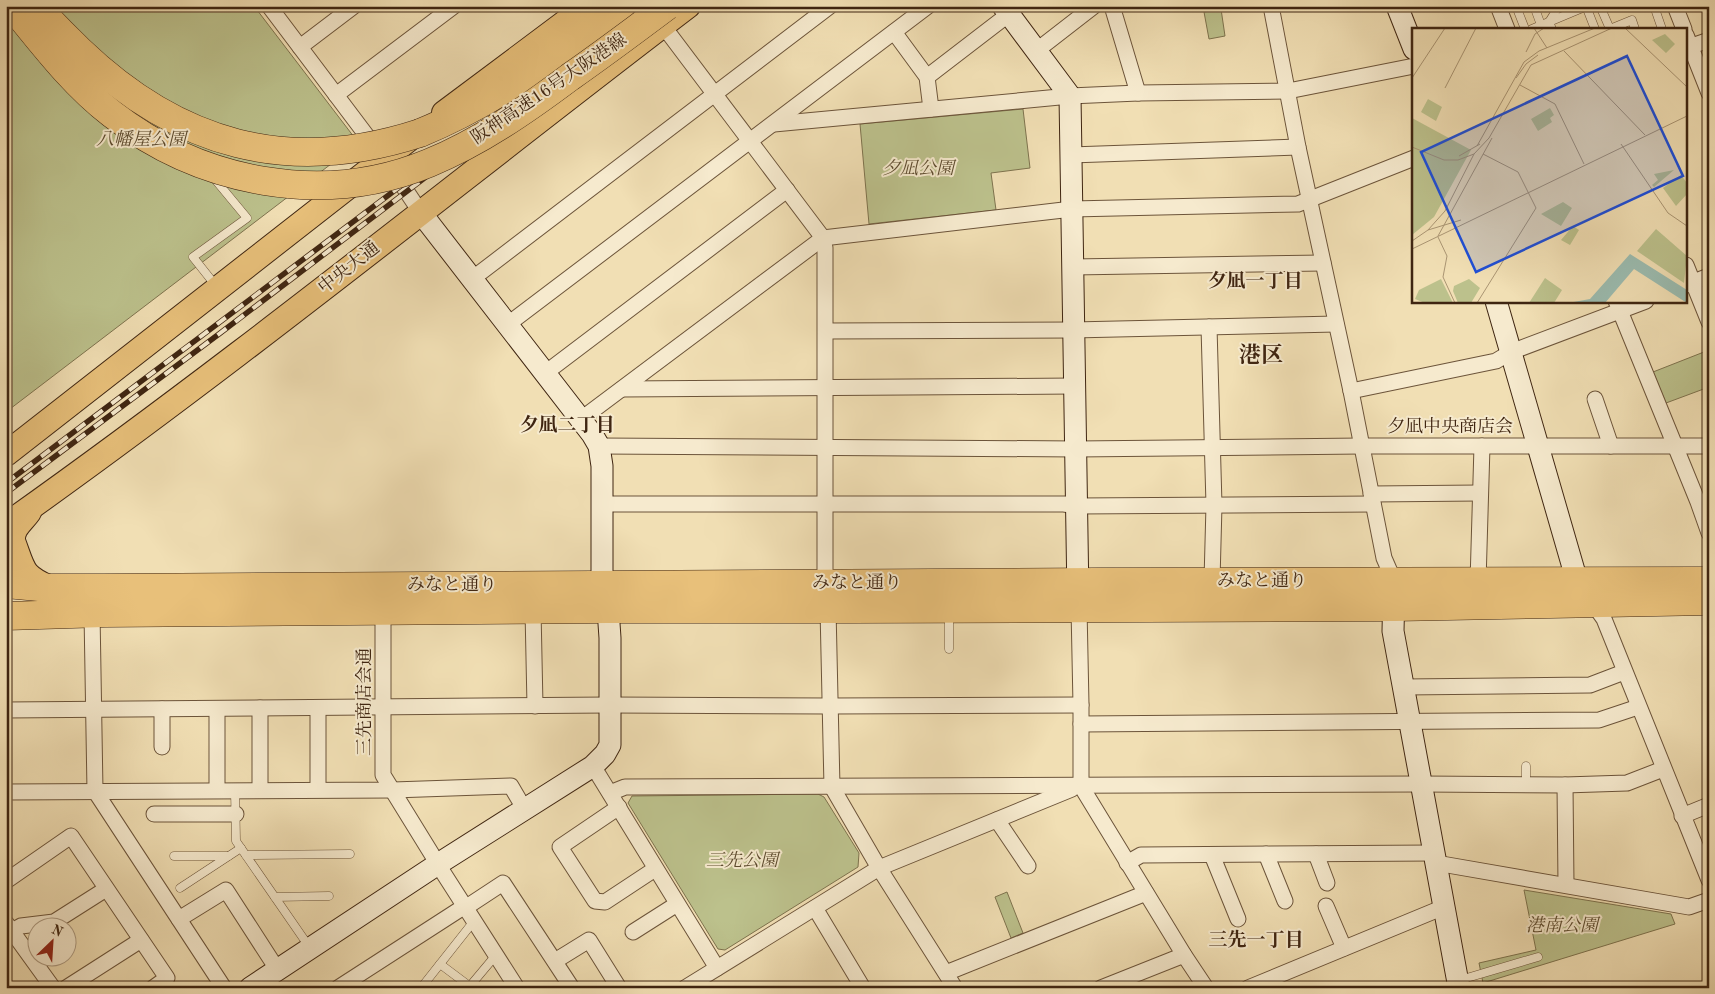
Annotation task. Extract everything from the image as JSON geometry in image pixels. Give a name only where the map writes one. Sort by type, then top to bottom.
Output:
[{"type":"highway","name":"阪神高速16号大阪港線","points":[[31,13],[59,32],[100,70],[152,108],[200,131],[228,141],[258,148],[307,152],[343,151],[382,144],[440,125],[471,109],[520,79],[578,39],[620,6]]},
{"type":"highway","name":"阪神高速16号大阪港線","points":[[31,13],[52,55],[91,96],[111,113],[157,144],[202,165],[228,174],[262,181],[324,186],[359,183],[401,174],[429,163],[476,140],[665,16]]},
{"type":"highway","name":"みなと通り","points":[[827,596],[949,609],[1212,581],[1394,594],[1478,582],[1709,602]]},
{"type":"highway","name":"みなと通り","points":[[6,584],[50,588],[605,597],[1394,594],[1585,591],[1709,581]]},
{"type":"highway","name":"みなと通り","points":[[6,616],[92,613],[533,610],[605,597]]},
{"type":"main road","points":[[6,454],[384,158],[587,6]]},
{"type":"main road","name":"中央大通","points":[[6,525],[130,434],[422,213],[665,16],[688,6]]},
{"type":"main road","points":[[34,504],[16,528],[13,542],[27,575],[50,588]]},
{"type":"street","points":[[250,988],[438,864],[593,766],[605,754],[610,745],[610,638],[605,597],[602,466],[599,446],[422,213],[384,158],[269,6]]},
{"type":"street","points":[[300,47],[354,6]]},
{"type":"street","points":[[336,95],[454,6]]},
{"type":"street","points":[[648,6],[665,16],[714,94],[823,238],[825,248],[826,331],[825,503],[832,787],[879,868],[956,988]]},
{"type":"street","points":[[472,279],[830,6]]},
{"type":"street","points":[[507,325],[928,6]]},
{"type":"street","points":[[1036,51],[1094,6]]},
{"type":"street","points":[[1112,6],[1138,93]]},
{"type":"street","points":[[1271,6],[1298,147],[1351,391],[1384,558],[1394,594],[1394,631],[1458,984]]},
{"type":"street","points":[[1397,6],[1412,44]]},
{"type":"street","points":[[1498,6],[1507,28]]},
{"type":"street","points":[[1675,6],[1684,28]]},
{"type":"street","points":[[927,77],[1006,10],[1070,96],[1081,786],[1206,988]]},
{"type":"street","points":[[894,32],[927,77],[932,109]]},
{"type":"street","points":[[1709,40],[1688,43],[1709,93]]},
{"type":"street","points":[[774,124],[1070,96],[1288,91],[1412,66]]},
{"type":"street","points":[[1071,155],[1298,147]]},
{"type":"street","points":[[580,420],[823,238],[1072,209],[1298,204],[1412,159]]},
{"type":"street","points":[[544,374],[787,190]]},
{"type":"street","points":[[1072,267],[1323,263]]},
{"type":"street","points":[[1709,276],[1690,284],[1709,322]]},
{"type":"street","points":[[1496,302],[1538,446],[1585,591],[1604,620],[1709,880]]},
{"type":"street","points":[[1351,391],[1496,361],[1510,352],[1618,306],[1640,302]]},
{"type":"street","points":[[1618,306],[1674,446],[1703,502],[1706,537]]},
{"type":"street","points":[[826,331],[1073,330],[1336,324]]},
{"type":"street","points":[[1209,327],[1214,505],[1212,581]]},
{"type":"street","points":[[622,389],[1074,386]]},
{"type":"street","points":[[1595,399],[1611,446]]},
{"type":"street","name":"夕凪中央商店会","points":[[599,446],[1076,448],[1211,446],[1709,446]]},
{"type":"street","points":[[1478,582],[1482,446]]},
{"type":"street","points":[[602,504],[1214,505],[1480,493]]},
{"type":"street","points":[[533,610],[535,706]]},
{"type":"street","name":"三先商店会通","points":[[383,611],[384,775],[517,988]]},
{"type":"street","points":[[92,613],[96,791],[224,988]]},
{"type":"street","points":[[1404,687],[1590,686],[1624,672]]},
{"type":"street","points":[[6,710],[384,706],[1081,705]]},
{"type":"street","points":[[1081,724],[1599,720],[1638,707]]},
{"type":"street","points":[[260,708],[260,790]]},
{"type":"street","points":[[318,708],[318,789]]},
{"type":"street","points":[[162,709],[162,747]]},
{"type":"street","points":[[217,790],[218,709]]},
{"type":"street","points":[[593,766],[717,968]]},
{"type":"street","points":[[610,792],[625,787],[1565,785],[1627,783],[1663,769]]},
{"type":"street","points":[[1565,785],[1566,885]]},
{"type":"street","points":[[6,792],[393,790],[511,786],[525,810]]},
{"type":"street","points":[[1016,786],[1024,809]]},
{"type":"street","points":[[685,988],[879,868],[1081,786]]},
{"type":"street","points":[[1682,816],[1709,805]]},
{"type":"street","points":[[619,807],[560,847],[595,901],[605,902],[656,869]]},
{"type":"street","points":[[154,814],[236,814]]},
{"type":"street","points":[[997,820],[1028,866]]},
{"type":"street","points":[[6,880],[71,836],[167,978],[153,988]]},
{"type":"street","points":[[1266,854],[1284,901]]},
{"type":"street","points":[[1127,863],[1141,855],[1316,854],[1435,858],[1566,885],[1690,907],[1709,900]]},
{"type":"street","points":[[1316,854],[1327,883]]},
{"type":"street","points":[[1212,855],[1238,919]]},
{"type":"street","points":[[338,988],[468,911],[503,882],[572,988]]},
{"type":"street","points":[[9,927],[54,922],[106,889]]},
{"type":"street","points":[[179,919],[226,890],[277,969]]},
{"type":"street","points":[[946,974],[1146,893]]},
{"type":"street","points":[[633,932],[677,904]]},
{"type":"street","points":[[1326,906],[1344,948]]},
{"type":"street","points":[[1248,988],[1444,906]]},
{"type":"street","points":[[815,908],[863,988]]},
{"type":"street","points":[[9,927],[53,988]]},
{"type":"street","points":[[66,988],[141,940]]},
{"type":"street","points":[[555,961],[589,940],[613,985]]},
{"type":"street","points":[[1101,988],[1184,955]]},
{"type":"lane","points":[[1516,6],[1525,28]]},
{"type":"lane","points":[[1534,6],[1541,25]]},
{"type":"lane","points":[[1551,25],[1559,6]]},
{"type":"lane","points":[[1534,28],[1541,25],[1551,25],[1586,6],[1595,28]]},
{"type":"lane","points":[[1600,6],[1610,28]]},
{"type":"lane","points":[[1654,6],[1662,28]]},
{"type":"lane","points":[[6,10],[26,14],[31,13],[88,46]]},
{"type":"lane","points":[[1612,28],[1632,20],[1636,28]]},
{"type":"lane","points":[[129,80],[166,123]]},
{"type":"lane","points":[[191,152],[247,218],[194,257],[217,288]]},
{"type":"lane","points":[[949,609],[949,649]]},
{"type":"lane","points":[[1526,766],[1526,785]]},
{"type":"lane","points":[[235,790],[236,841],[310,948]]},
{"type":"lane","points":[[180,888],[241,848]]},
{"type":"lane","points":[[246,855],[350,854]]},
{"type":"lane","points":[[174,856],[228,856]]},
{"type":"lane","points":[[275,897],[329,896]]},
{"type":"lane","points":[[421,988],[440,964],[468,911]]},
{"type":"lane","points":[[440,964],[471,987],[496,955]]},
{"type":"lane","points":[[1458,984],[1538,957]]},
{"type":"green space","name":"八幡屋公園","points":[[6,6],[254,6],[354,137],[352,148],[6,412]]},
{"type":"green space","points":[[1221,9],[1225,36],[1209,39],[1204,12]]},
{"type":"green space","name":"夕凪公園","points":[[1023,109],[1030,168],[991,173],[996,210],[869,224],[860,124]]},
{"type":"green space","points":[[1709,350],[1709,387],[1666,403],[1653,372]]},
{"type":"green space","name":"三先公園","points":[[818,794],[824,797],[859,853],[858,867],[725,950],[718,949],[628,803],[632,796]]},
{"type":"green space","name":"港南公園","points":[[1524,890],[1671,914],[1675,924],[1483,983],[1479,963],[1536,950]]},
{"type":"green space","points":[[1007,892],[1023,933],[1011,938],[995,897]]},
{"type":"railway","points":[[6,493],[651,6]]},
{"type":"railway","points":[[6,483],[495,115]]},
{"type":"district","name":"夕凪一丁目","points":[[1255,282]]},
{"type":"district","name":"港区","points":[[1261,356]]},
{"type":"district","name":"夕凪二丁目","points":[[567,426]]},
{"type":"district","name":"三先一丁目","points":[[1256,941]]}]
